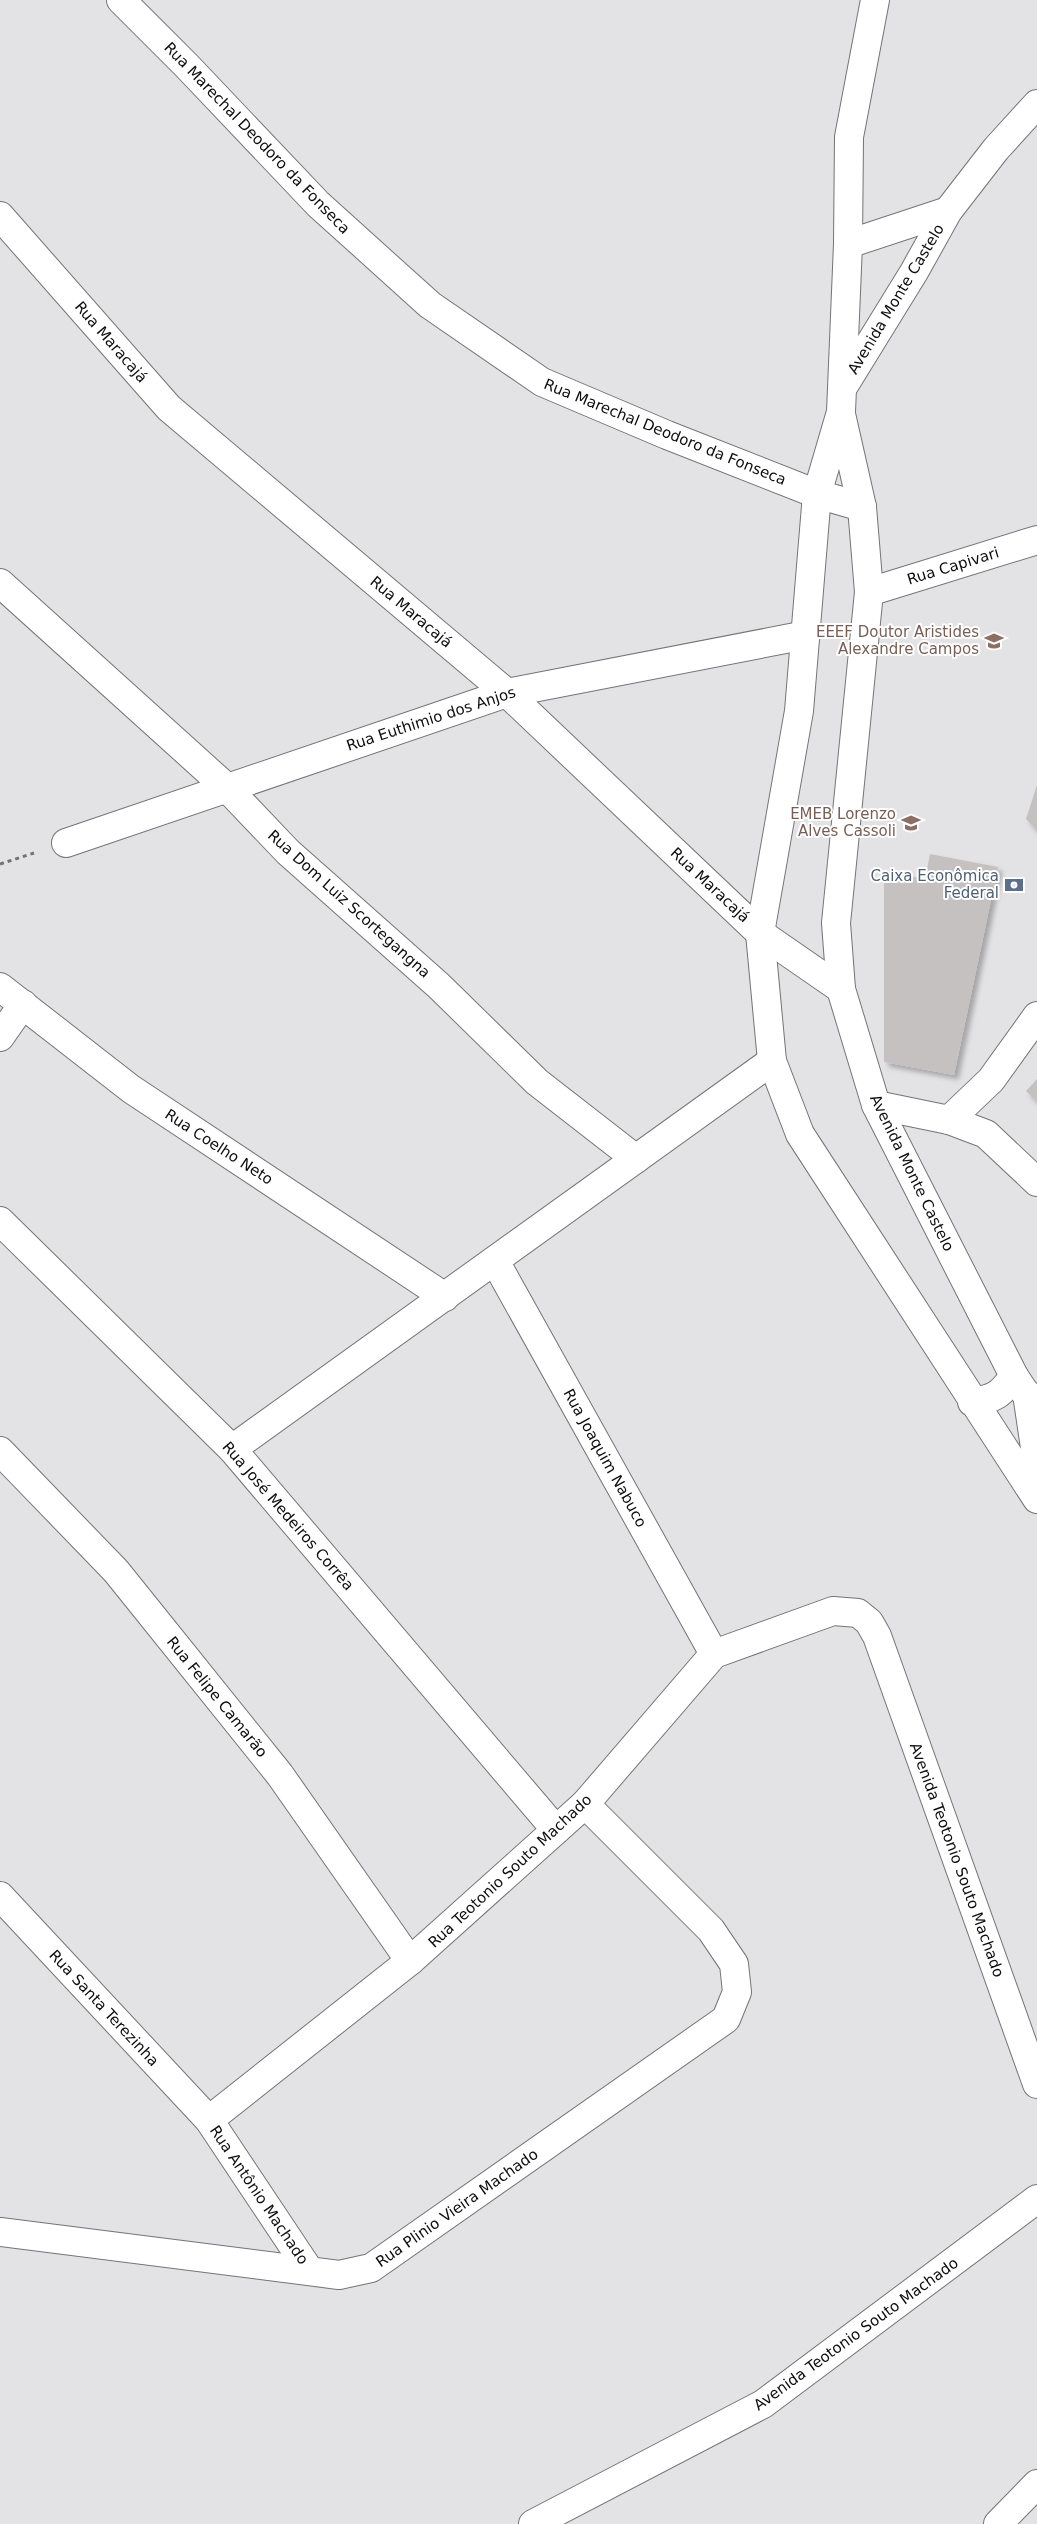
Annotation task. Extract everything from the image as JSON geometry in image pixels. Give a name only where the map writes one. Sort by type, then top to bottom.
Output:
[{"type":"street","name":"Rua Marechal Deodoro da Fonseca","points":[[121,0],[187,66],[318,204],[430,305],[542,382],[667,435],[817,494],[862,507]]},
{"type":"street","points":[[875,0],[849,136],[844,386],[841,412],[817,494],[799,711],[760,933],[772,1061],[800,1134],[972,1402],[1037,1499]]},
{"type":"street","name":"Avenida Monte Castelo","points":[[844,386],[914,272],[948,211],[996,149],[1037,104]]},
{"type":"street","name":"Avenida Monte Castelo","points":[[848,244],[948,211]]},
{"type":"street","name":"Rua Maracajá","points":[[0,216],[169,408],[507,693],[760,933],[841,989]]},
{"type":"street","name":"Avenida Monte Castelo","points":[[841,412],[862,507],[869,592],[836,923],[841,989],[876,1105],[1026,1393],[1037,1461]]},
{"type":"street","name":"Rua Capivari","points":[[869,592],[1037,540]]},
{"type":"street","name":"Rua Dom Luiz Scortegangna","points":[[0,583],[226,787],[288,852],[439,986],[537,1082],[636,1159]]},
{"type":"street","name":"Rua Euthimio dos Anjos","points":[[66,843],[507,693],[806,635]]},
{"type":"street","name":"Rua Coelho Neto","points":[[0,986],[131,1089],[445,1297]]},
{"type":"street","points":[[0,1038],[23,1004]]},
{"type":"street","points":[[949,1120],[992,1080],[1037,1016]]},
{"type":"street","points":[[232,1449],[772,1061]]},
{"type":"street","points":[[876,1105],[949,1120],[986,1134],[1037,1182]]},
{"type":"street","name":"Rua José Medeiros Corrêa","points":[[0,1221],[232,1449],[556,1830]]},
{"type":"street","name":"Rua Joaquim Nabuco","points":[[496,1261],[714,1654]]},
{"type":"street","points":[[972,1402],[994,1398],[1003,1390],[1026,1393]]},
{"type":"street","name":"Rua Felipe Camarão","points":[[0,1451],[116,1571],[280,1775],[410,1962]]},
{"type":"street","name":"Rua Teotonio Souto Machado","points":[[209,2120],[410,1962],[585,1804],[714,1654],[833,1611],[858,1613],[869,1622],[877,1636]]},
{"type":"street","name":"Avenida Teotonio Souto Machado","points":[[877,1636],[1037,2084]]},
{"type":"street","name":"Rua Plinio Vieira Machado","points":[[0,2232],[339,2275],[371,2268],[726,2019],[737,1992],[734,1964],[712,1930],[585,1804]]},
{"type":"street","name":"Rua Santa Terezinha","points":[[0,1896],[209,2120]]},
{"type":"street","name":"Rua Antônio Machado","points":[[209,2120],[309,2270]]},
{"type":"street","name":"Avenida Teotonio Souto Machado","points":[[533,2524],[763,2404],[1037,2199]]},
{"type":"street","points":[[998,2524],[1037,2484]]},
{"type":"building","points":[[1037,785],[1037,831],[1026,819]]},
{"type":"building","points":[[930,854],[998,867],[954,1075],[884,1062],[884,871],[925,879]]},
{"type":"building","points":[[1037,1079],[1037,1102],[1026,1091]]},
{"type":"place","name":"EEEF Doutor Aristides Alexandre Campos","points":[[994,641]]},
{"type":"place","name":"EMEB Lorenzo Alves Cassoli","points":[[911,823]]},
{"type":"place","name":"Caixa Econômica Federal","points":[[1014,885]]}]
